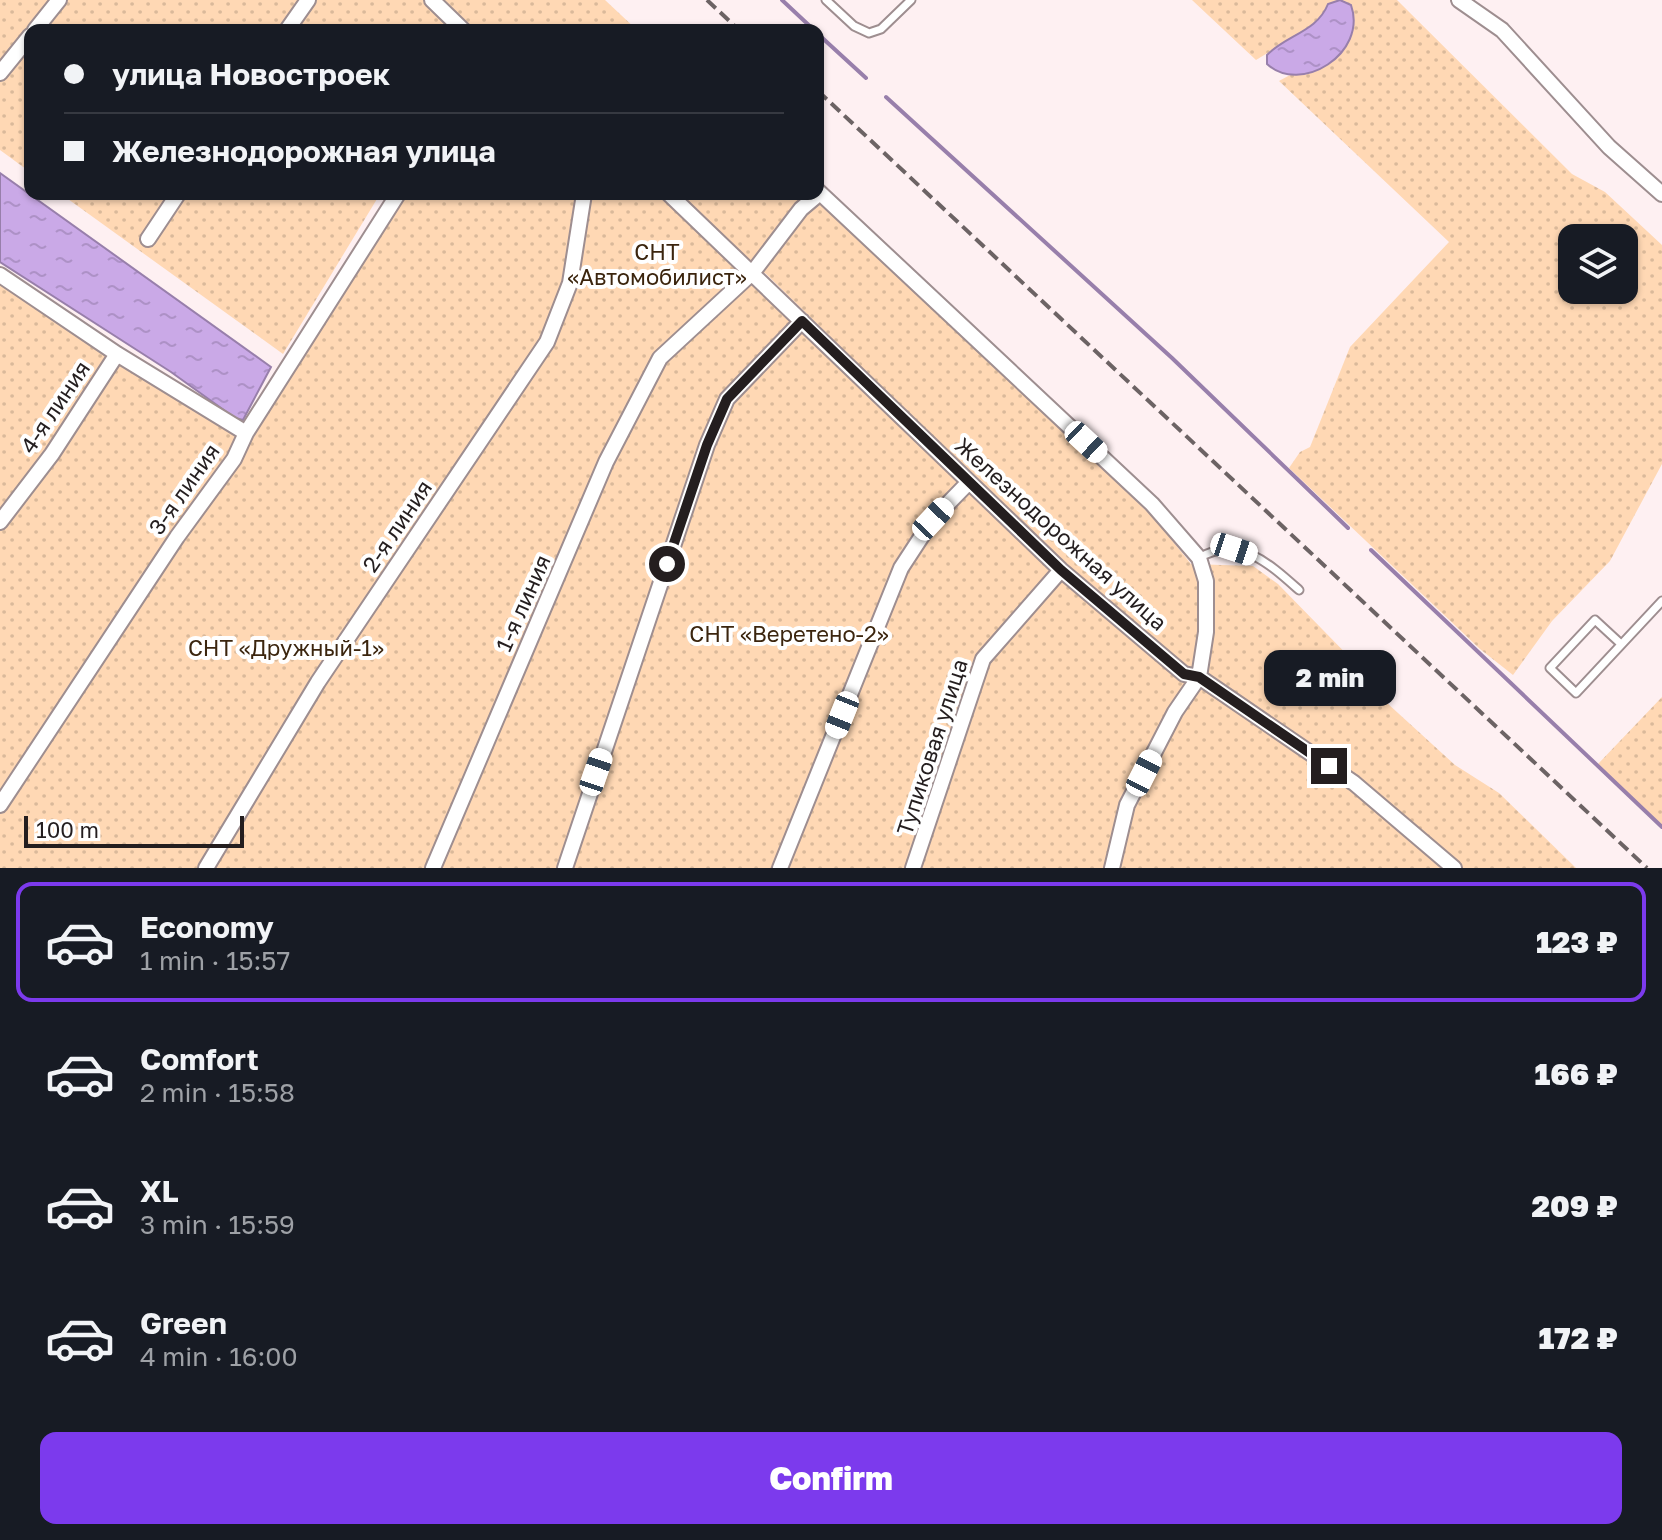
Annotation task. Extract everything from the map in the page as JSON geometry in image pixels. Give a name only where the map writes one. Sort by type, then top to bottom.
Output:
[{"type":"street","points":[[40,24],[59,0]]},
{"type":"street","points":[[291,24],[308,0]]},
{"type":"street","points":[[432,0],[457,24]]},
{"type":"street","points":[[1459,0],[1502,30],[1609,147],[1662,194]]},
{"type":"street","points":[[0,73],[24,43]]},
{"type":"street","points":[[824,197],[1152,504],[1199,558],[1206,581],[1206,632],[1199,677],[1175,712],[1127,805],[1112,868]]},
{"type":"street","points":[[148,239],[174,200]]},
{"type":"street","name":"3-я линия","points":[[0,805],[177,537],[234,459],[246,433],[394,200]]},
{"type":"street","name":"2-я линия","points":[[206,868],[318,682],[547,342],[570,283],[583,200]]},
{"type":"street","name":"Железнодорожная улица","points":[[675,200],[1061,570],[1184,674],[1199,677],[1354,783],[1454,868]]},
{"type":"street","name":"1-я линия","points":[[433,868],[606,462],[660,358],[753,272],[811,200]]},
{"type":"street","points":[[0,275],[117,354],[246,433]]},
{"type":"street","points":[[565,868],[702,460],[722,410],[727,399],[802,321]]},
{"type":"street","name":"4-я линия","points":[[0,522],[52,454],[117,354]]},
{"type":"street","points":[[780,868],[901,568],[933,519],[969,482]]},
{"type":"street","name":"Тупиковая улица","points":[[913,868],[921,852],[983,659],[1061,570]]},
{"type":"lane","points":[[826,0],[854,26],[869,33],[881,29],[911,0]]},
{"type":"lane","points":[[1199,558],[1211,551],[1234,549],[1262,558],[1299,590]]},
{"type":"lane","points":[[1621,644],[1595,620],[1550,668],[1576,693],[1662,601]]},
{"type":"green space","points":[[0,0],[605,0],[631,24],[24,24],[24,168],[0,150]]},
{"type":"green space","points":[[1192,0],[1339,0],[1328,4],[1323,15],[1309,28],[1256,60]]},
{"type":"green space","points":[[1340,0],[1397,0],[1572,174],[1605,192],[1662,245],[1662,464],[1610,561],[1552,621],[1513,675],[1480,649],[1289,468],[1300,452],[1310,447],[1350,347],[1449,242],[1279,81],[1290,75],[1313,71],[1351,5]]},
{"type":"green space","points":[[69,200],[376,200],[283,354]]},
{"type":"green space","points":[[394,200],[818,200],[1154,518],[1191,564],[1253,566],[1278,584],[1366,674],[1364,682],[1455,765],[1499,793],[1576,868],[0,868],[0,275],[246,432]],"holes":[[[754,272],[765,273],[1075,576]]]},
{"type":"green space","points":[[1662,697],[1662,825],[1598,764]]},
{"type":"water","points":[[1340,0],[1351,5],[1354,23],[1350,39],[1341,53],[1313,72],[1296,75],[1281,72],[1267,64],[1267,55],[1309,27],[1328,4]]},
{"type":"water","points":[[0,173],[24,190],[24,200],[38,200],[271,367],[243,420],[235,418],[171,372],[0,262]]},
{"type":"waterway","points":[[782,0],[808,24]]},
{"type":"waterway","points":[[824,40],[866,78]]},
{"type":"waterway","points":[[886,97],[1172,358],[1348,528]]},
{"type":"waterway","points":[[1371,550],[1662,827]]},
{"type":"railway","points":[[707,0],[733,24]]},
{"type":"railway","points":[[824,97],[1647,868]]},
{"type":"route","points":[[667,564],[707,445],[727,399],[802,321],[1061,570],[1184,674],[1199,677],[1329,766]]},
{"type":"park label","name":"СНТ «Автомобилист»","points":[[657,264]]},
{"type":"park label","name":"СНТ «Веретено-2»","points":[[789,634]]},
{"type":"park label","name":"СНТ «Дружный-1»","points":[[286,648]]}]
